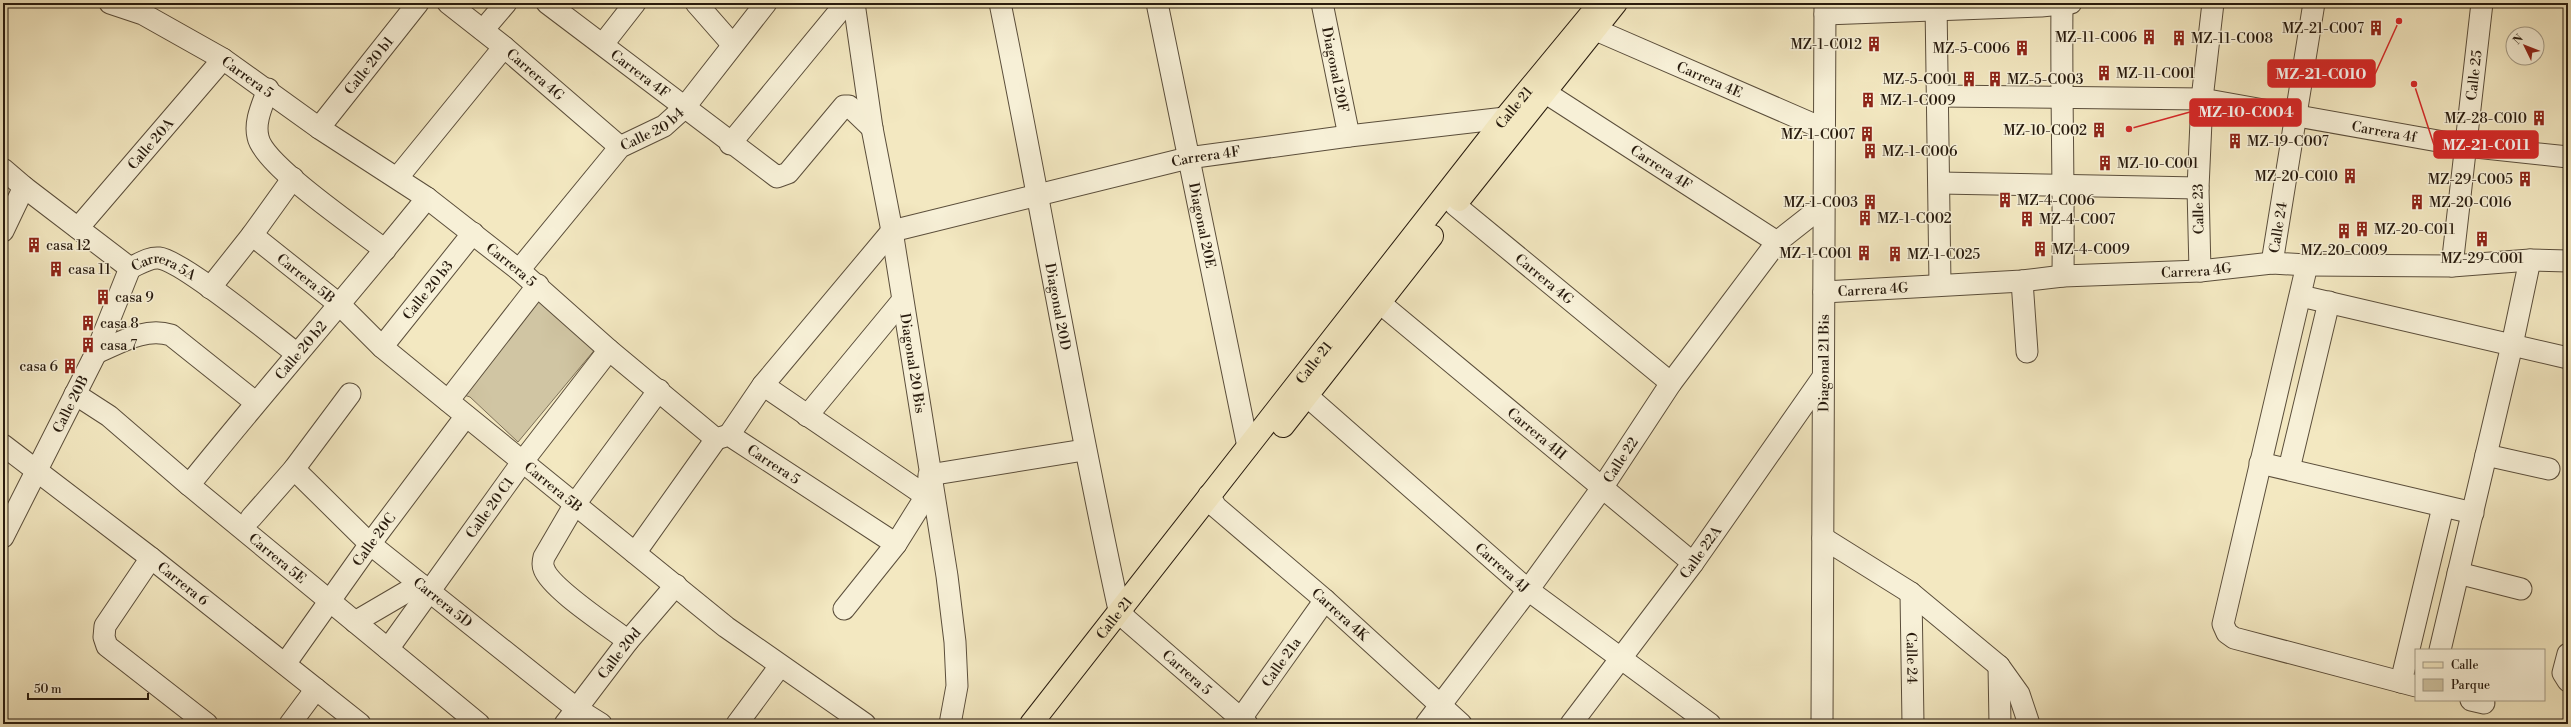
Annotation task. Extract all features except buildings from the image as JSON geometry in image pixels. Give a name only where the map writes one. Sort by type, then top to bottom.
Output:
[{"type":"main road","name":"Calle 21","points":[[1031,724],[1123,615],[1213,501],[1307,396],[1455,205],[1515,118],[1600,3]]},
{"type":"main road","name":"Calle 21","points":[[1213,501],[1248,447],[1515,118],[1546,92],[1616,3]]},
{"type":"main road","name":"Calle 21","points":[[1049,724],[1123,615]]},
{"type":"street","name":"Calle 20 b1","points":[[319,128],[418,3]]},
{"type":"street","name":"Carrera 4G","points":[[448,3],[504,47],[620,147]]},
{"type":"street","points":[[483,30],[506,3]]},
{"type":"street","name":"Carrera 4F","points":[[548,3],[770,174],[783,177],[788,173],[842,108],[849,106],[872,128]]},
{"type":"street","points":[[603,44],[635,3]]},
{"type":"street","points":[[696,3],[732,44]]},
{"type":"street","name":"Calle 20 b4","points":[[519,270],[620,147],[664,126],[684,108],[732,44],[766,3]]},
{"type":"street","points":[[730,144],[846,3]]},
{"type":"street","name":"Diagonal 20 Bis","points":[[854,3],[872,128],[892,231],[929,475],[947,576],[955,642],[957,686],[950,724]]},
{"type":"street","name":"Diagonal 20D","points":[[1000,3],[1038,194],[1084,450],[1123,615]]},
{"type":"street","name":"Diagonal 20E","points":[[1157,3],[1248,447]]},
{"type":"street","name":"Diagonal 20F","points":[[1322,3],[1349,136]]},
{"type":"street","points":[[1825,8],[2065,3],[2060,97],[2064,186],[2063,276]]},
{"type":"street","name":"Calle 23","points":[[2200,271],[2198,188],[2202,99],[2213,3]]},
{"type":"street","name":"Calle 24","points":[[2272,263],[2294,114],[2314,3]]},
{"type":"street","name":"Calle 25","points":[[2452,266],[2482,3]]},
{"type":"street","name":"Carrera 5","points":[[120,4],[143,14],[224,59],[268,89],[319,128],[398,177],[473,233],[519,270],[609,350],[659,390],[723,437],[896,544]]},
{"type":"street","points":[[1936,6],[1940,183],[1940,284]]},
{"type":"street","name":"Diagonal 21 Bis","points":[[1822,724],[1825,8]]},
{"type":"street","name":"Carrera 4E","points":[[1596,30],[1824,129]]},
{"type":"street","points":[[398,177],[504,47]]},
{"type":"street","name":"Calle 20A","points":[[78,228],[224,59]]},
{"type":"street","points":[[268,89],[258,118],[258,137],[270,158],[293,178],[385,250]]},
{"type":"street","name":"Carrera 4F","points":[[1546,92],[1777,242]]},
{"type":"street","name":"Carrera 4f","points":[[1938,96],[2202,99],[2294,114],[2466,146],[2568,157]]},
{"type":"street","name":"Carrera 4F","points":[[892,231],[1188,158],[1349,136],[1515,118]]},
{"type":"street","name":"Carrera 5A","points":[[3,169],[24,187],[130,268],[146,260],[158,258],[168,261],[210,288],[296,353]]},
{"type":"street","points":[[210,288],[252,235],[293,178]]},
{"type":"street","points":[[1940,183],[2198,188]]},
{"type":"street","points":[[3,231],[24,187]]},
{"type":"street","name":"Calle 20 b2","points":[[189,485],[255,402],[296,353],[340,305],[427,198]]},
{"type":"street","name":"Carrera 4G","points":[[1455,205],[1671,383]]},
{"type":"street","name":"Calle 22","points":[[1426,724],[1528,590],[1602,488],[1671,383],[1777,242],[1824,205]]},
{"type":"street","points":[[635,553],[763,385],[892,231]]},
{"type":"street","name":"Calle 20 b3","points":[[382,347],[473,233]]},
{"type":"street","name":"Carrera 5B","points":[[252,235],[340,305],[382,347],[726,627],[865,724]]},
{"type":"street","name":"Carrera 4G","points":[[1824,292],[1940,284],[2022,281],[2063,276],[2200,271],[2272,263],[2307,266],[2452,266],[2530,260],[2568,260]]},
{"type":"street","points":[[2440,649],[2512,345],[2530,260]]},
{"type":"street","points":[[2307,266],[2301,296],[2222,618],[2225,630],[2234,638],[2409,684],[2415,653]]},
{"type":"street","name":"Calle 20B","points":[[3,537],[96,353],[130,268]]},
{"type":"street","points":[[2022,281],[2027,352]]},
{"type":"street","points":[[448,401],[538,286]]},
{"type":"street","points":[[2301,296],[2568,358]]},
{"type":"street","points":[[807,416],[902,301]]},
{"type":"street","points":[[2289,469],[2329,302]]},
{"type":"street","name":"Carrera 4H","points":[[1380,303],[1693,563]]},
{"type":"street","points":[[96,353],[141,334],[155,332],[171,335],[255,402]]},
{"type":"street","name":"Calle 20 C1","points":[[388,649],[426,588],[609,350]]},
{"type":"street","name":"Calle 22A","points":[[1571,724],[1693,563],[1823,377]]},
{"type":"street","points":[[763,385],[926,496]]},
{"type":"street","points":[[628,641],[561,590],[544,570],[544,557],[575,504],[659,390]]},
{"type":"street","name":"Carrera 5E","points":[[76,394],[109,416],[189,485],[479,724]]},
{"type":"street","points":[[251,518],[294,469],[350,394]]},
{"type":"street","name":"Carrera 4J","points":[[1307,396],[1528,590],[1710,724]]},
{"type":"street","name":"Calle 20C","points":[[285,664],[370,544],[466,416]]},
{"type":"street","name":"Carrera 6","points":[[3,445],[151,558],[360,724]]},
{"type":"street","points":[[844,609],[896,544],[926,496],[929,475],[1084,450]]},
{"type":"street","points":[[2486,455],[2549,469]]},
{"type":"street","points":[[2260,462],[2473,513]]},
{"type":"street","name":"Carrera 5D","points":[[294,469],[370,544],[426,588],[571,716],[602,724]]},
{"type":"street","name":"Carrera 4K","points":[[1213,501],[1325,600],[1461,724]]},
{"type":"street","points":[[2416,649],[2443,507]]},
{"type":"street","points":[[1823,538],[1910,593],[1999,666],[2019,694],[2029,724]]},
{"type":"street","points":[[151,558],[105,626],[104,637],[107,646],[207,724]]},
{"type":"street","points":[[2458,573],[2521,589]]},
{"type":"street","name":"Calle 20d","points":[[571,716],[628,641],[676,585]]},
{"type":"street","points":[[355,622],[426,588]]},
{"type":"street","name":"Calle 24","points":[[1910,593],[1913,724]]},
{"type":"street","name":"Calle 21a","points":[[1242,722],[1325,600]]},
{"type":"street","name":"Carrera 5","points":[[1123,615],[1242,722]]},
{"type":"street","points":[[2568,654],[2563,673],[2568,681]]},
{"type":"street","points":[[745,721],[780,666]]},
{"type":"street","points":[[1999,666],[2000,724]]},
{"type":"street","points":[[290,724],[316,689]]},
{"type":"green space","points":[[537,294],[597,347],[518,442],[470,397],[464,395]]},
{"type":"place","name":"MZ-21-C010","points":[[2399,21]]},
{"type":"place","name":"MZ-21-C007","points":[[2376,28]]},
{"type":"place","name":"MZ-11-C006","points":[[2149,37]]},
{"type":"place","name":"MZ-11-C008","points":[[2179,38]]},
{"type":"place","name":"MZ-1-C012","points":[[1874,44]]},
{"type":"place","name":"MZ-5-C006","points":[[2022,48]]},
{"type":"place","name":"MZ-11-C001","points":[[2104,73]]},
{"type":"place","name":"MZ-5-C001","points":[[1969,79]]},
{"type":"place","name":"MZ-5-C003","points":[[1995,79]]},
{"type":"place","name":"MZ-21-C011","points":[[2414,84]]},
{"type":"place","name":"MZ-1-C009","points":[[1868,100]]},
{"type":"place","name":"MZ-28-C010","points":[[2539,118]]},
{"type":"place","name":"MZ-10-C004","points":[[2129,129]]},
{"type":"place","name":"MZ-10-C002","points":[[2099,130]]},
{"type":"place","name":"MZ-1-C007","points":[[1867,134]]},
{"type":"place","name":"MZ-19-C007","points":[[2235,141]]},
{"type":"place","name":"MZ-1-C006","points":[[1870,151]]},
{"type":"place","name":"MZ-10-C001","points":[[2105,163]]},
{"type":"place","name":"MZ-20-C010","points":[[2350,176]]},
{"type":"place","name":"MZ-29-C005","points":[[2525,179]]},
{"type":"place","name":"MZ-4-C006","points":[[2005,200]]},
{"type":"place","name":"MZ-1-C003","points":[[1870,202]]},
{"type":"place","name":"MZ-20-C016","points":[[2417,202]]},
{"type":"place","name":"MZ-1-C002","points":[[1865,218]]},
{"type":"place","name":"MZ-4-C007","points":[[2027,219]]},
{"type":"place","name":"MZ-20-C011","points":[[2362,229]]},
{"type":"place","name":"MZ-20-C009","points":[[2344,231]]},
{"type":"place","name":"MZ-29-C001","points":[[2482,239]]},
{"type":"place","name":"casa 12","points":[[34,245]]},
{"type":"place","name":"MZ-4-C009","points":[[2040,249]]},
{"type":"place","name":"MZ-1-C001","points":[[1864,253]]},
{"type":"place","name":"MZ-1-C025","points":[[1895,254]]},
{"type":"place","name":"casa 11","points":[[56,269]]},
{"type":"place","name":"casa 9","points":[[103,297]]},
{"type":"place","name":"casa 8","points":[[88,323]]},
{"type":"place","name":"casa 7","points":[[88,345]]},
{"type":"place","name":"casa 6","points":[[70,366]]}]
